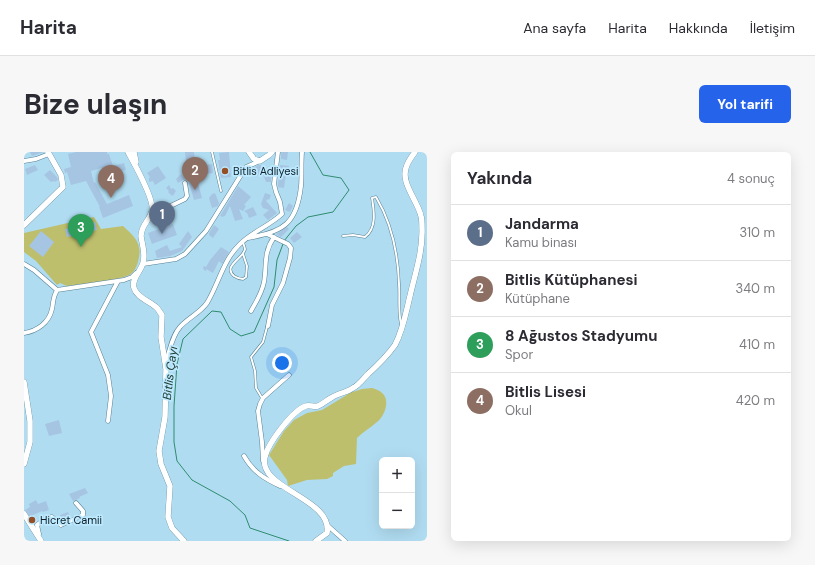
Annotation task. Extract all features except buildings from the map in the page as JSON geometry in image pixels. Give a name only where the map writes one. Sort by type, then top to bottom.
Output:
[{"type":"street","points":[[128,152],[138,170],[151,200],[153,209],[143,226],[141,235],[145,253],[143,264],[133,284],[134,289],[140,297],[156,307],[162,315],[161,337],[165,364],[165,417],[159,451],[161,464],[170,486],[168,517],[172,528],[179,538],[184,541]]},
{"type":"street","points":[[134,152],[138,170]]},
{"type":"street","points":[[249,152],[254,159],[260,161]]},
{"type":"street","points":[[143,264],[176,259],[185,254],[206,231],[246,167],[260,161],[272,152]]},
{"type":"street","points":[[165,364],[173,338],[180,327],[207,304],[225,263],[238,245],[282,214],[274,184],[278,152]]},
{"type":"street","points":[[245,240],[279,230],[296,214],[301,186],[302,152]]},
{"type":"street","points":[[264,466],[268,448],[289,420],[307,406],[317,406],[322,404],[340,392],[351,390],[357,386],[381,362],[394,345],[402,327],[417,270],[422,229],[421,215],[404,176],[406,165],[415,152]]},
{"type":"street","points":[[24,161],[36,159],[48,153],[61,175],[63,187],[24,225]]},
{"type":"street","points":[[150,216],[185,199],[187,196],[185,183]]},
{"type":"street","points":[[267,234],[288,244],[291,248],[290,258],[283,283],[272,305],[268,326]]},
{"type":"street","points":[[251,311],[260,294],[264,282],[266,252],[269,243],[274,237]]},
{"type":"street","points":[[24,264],[34,270],[57,290],[118,281],[132,277],[140,270]]},
{"type":"street","points":[[108,421],[111,396],[108,376],[91,332],[118,281]]},
{"type":"street","points":[[24,333],[33,331],[41,326],[49,317],[52,308],[52,300],[57,290]]},
{"type":"street","points":[[289,375],[263,398],[258,411],[264,466],[271,476],[303,498],[324,517],[327,525],[327,534],[316,541]]},
{"type":"street","points":[[24,382],[30,421],[30,442],[24,464]]},
{"type":"street","points":[[244,456],[250,466],[267,480],[290,490]]},
{"type":"street","points":[[41,541],[37,526],[50,517],[61,525],[83,515],[83,511],[76,504]]},
{"type":"street","points":[[24,514],[41,541]]},
{"type":"street","points":[[327,525],[345,541]]},
{"type":"lane","points":[[212,152],[220,191]]},
{"type":"lane","points":[[343,236],[353,235],[366,237],[368,235],[374,218],[372,198],[376,197],[387,219],[393,243],[399,282],[400,322],[402,327]]},
{"type":"lane","points":[[243,254],[247,266],[246,277],[243,279],[235,277],[231,273],[231,270],[233,264],[243,254],[245,240]]},
{"type":"lane","points":[[263,398],[256,388],[255,371],[251,357],[263,342],[268,326]]},
{"type":"shaded area","points":[[94,217],[101,229],[123,226],[138,243],[140,252],[139,257],[131,274],[100,282],[67,286],[60,283],[57,285],[36,261],[24,252],[24,233]]},
{"type":"shaded area","points":[[372,388],[384,395],[386,399],[386,407],[380,419],[357,438],[356,464],[344,466],[333,473],[333,476],[327,479],[307,480],[288,486],[287,480],[269,455],[284,431],[294,420],[307,413],[322,410],[350,393],[362,389]]},
{"type":"waterway","name":"Bitlis Çayı","points":[[284,241],[296,226],[308,217],[333,212],[349,190],[341,178],[323,175],[310,152]]},
{"type":"waterway","name":"Bitlis Çayı","points":[[283,244],[277,260],[274,287],[254,332],[241,336],[230,329],[221,312],[212,311],[183,339],[177,364],[174,406],[174,442],[177,461],[192,480],[230,501],[245,515],[250,528],[289,541]]},
{"type":"place","name":"Bitlis Adliyesi","points":[[225,171]]},
{"type":"place","name":"Bitlis Kütüphanesi","points":[[195,190]]},
{"type":"place","name":"Bitlis Lisesi","points":[[111,198]]},
{"type":"place","name":"Jandarma","points":[[162,234]]},
{"type":"place","name":"8 Ağustos Stadyumu","points":[[81,247]]},
{"type":"place","name":"Hicret Camii","points":[[32,520]]}]
